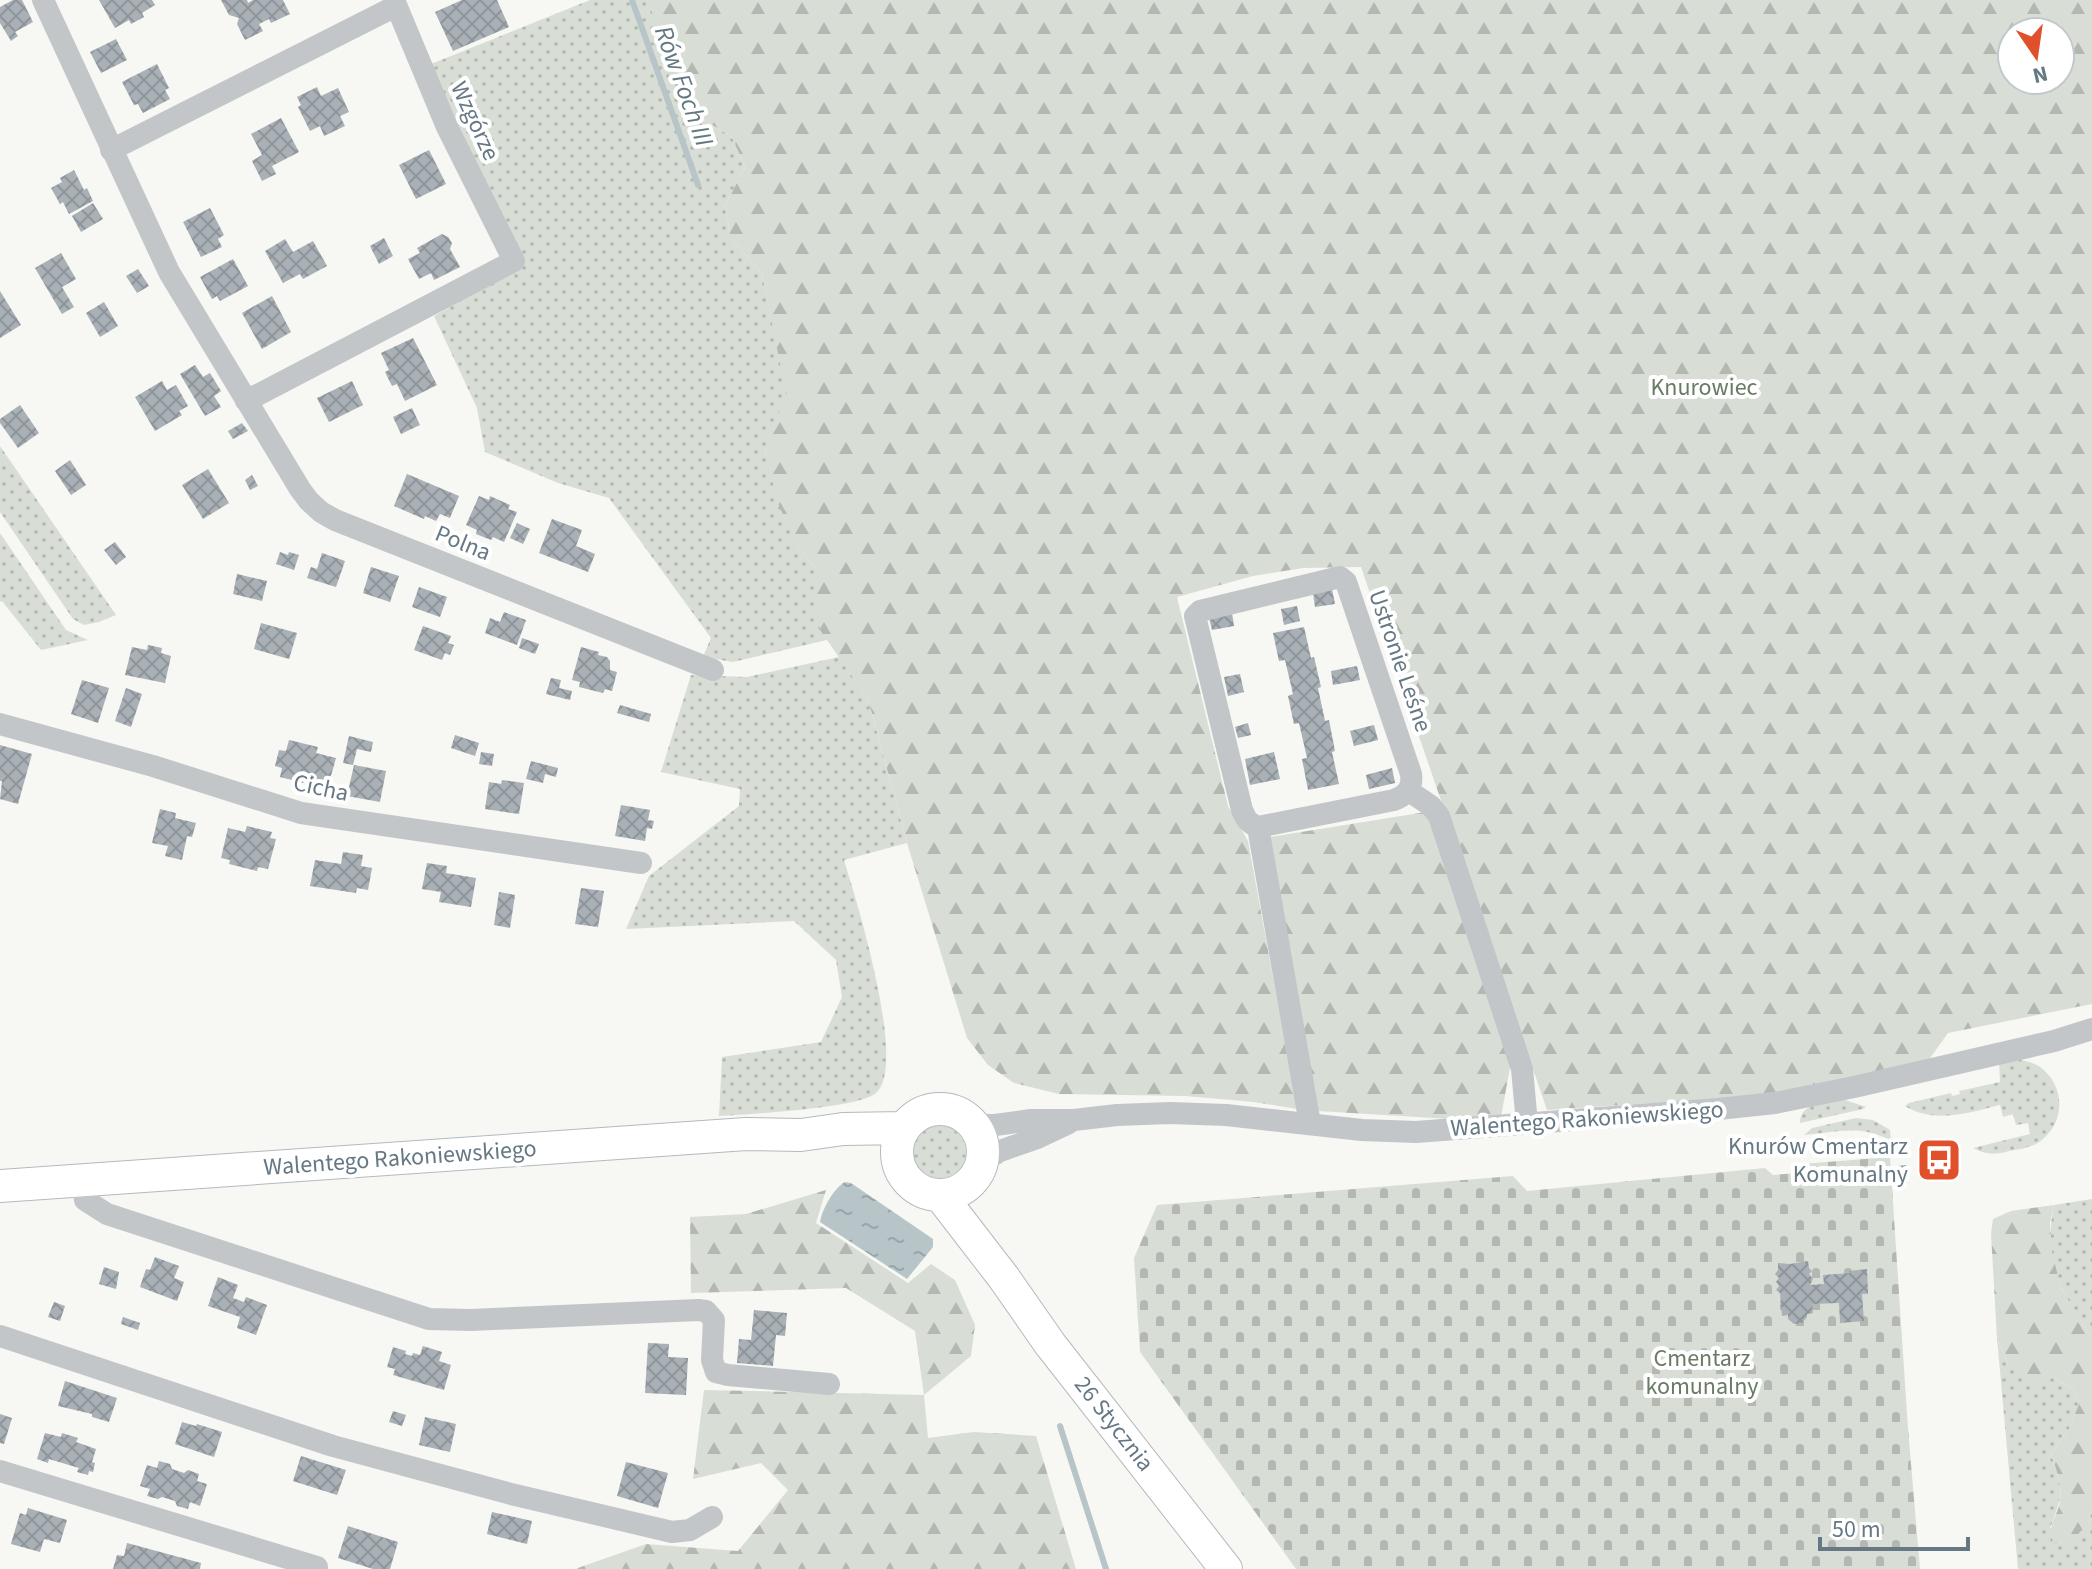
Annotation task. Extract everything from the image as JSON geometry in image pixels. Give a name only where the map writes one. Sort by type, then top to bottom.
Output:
[{"type":"street","name":"Polna","points":[[43,0],[169,272],[309,501],[335,520],[713,670]]},
{"type":"street","points":[[111,150],[395,3]]},
{"type":"street","name":"Wzgórze","points":[[246,401],[514,261],[447,127],[395,3]]},
{"type":"street","name":"Ustronie Leśne","points":[[1310,1124],[1258,827],[1246,819],[1242,810],[1195,616],[1200,611],[1336,576],[1343,578],[1411,774],[1409,791]]},
{"type":"street","name":"Cicha","points":[[0,724],[153,766],[301,813],[641,863]]},
{"type":"street","points":[[1258,827],[1394,800],[1409,791],[1431,806],[1439,816],[1522,1069],[1527,1124]]},
{"type":"street","name":"Walentego Rakoniewskiego","points":[[974,1125],[1170,1113],[1416,1132],[1718,1109],[1775,1103],[1854,1087],[2039,1045],[2092,1029]]},
{"type":"street","points":[[935,1108],[944,1109],[960,1114],[974,1125],[982,1143],[977,1171],[958,1191],[929,1194],[909,1183],[898,1165],[896,1152],[903,1128],[918,1114],[935,1108]]},
{"type":"street","name":"Walentego Rakoniewskiego","points":[[977,1171],[1000,1151],[1074,1120]]},
{"type":"street","name":"Walentego Rakoniewskiego","points":[[0,1186],[731,1135],[801,1135],[843,1129],[903,1128]]},
{"type":"street","name":"Walentego Rakoniewskiego","points":[[801,1135],[872,1154],[898,1165]]},
{"type":"street","name":"26 Stycznia","points":[[977,1171],[979,1205],[1004,1278]]},
{"type":"street","points":[[82,1181],[85,1200],[107,1214],[429,1319],[706,1311],[714,1320],[712,1360],[716,1372],[829,1384]]},
{"type":"street","name":"26 Stycznia","points":[[940,1195],[1050,1344],[1226,1569]]},
{"type":"street","points":[[0,1336],[333,1446],[511,1494],[672,1532],[690,1530],[712,1517]]},
{"type":"street","points":[[0,1471],[317,1567]]},
{"type":"green space","points":[[590,0],[647,0],[701,118],[732,137],[745,167],[725,206],[731,238],[762,273],[787,393],[765,450],[797,546],[816,568],[831,639],[733,662],[703,657],[711,638],[609,498],[558,483],[485,452],[477,408],[434,316],[523,266],[431,64]]},
{"type":"green space","name":"Knurowiec","points":[[647,0],[2092,0],[2092,1004],[1948,1033],[1928,1061],[1775,1095],[1547,1110],[1361,567],[1303,568],[1253,576],[1177,597],[1228,806],[1248,841],[1297,1109],[1185,1096],[1059,1094],[1014,1083],[988,1065],[967,1038],[907,843],[868,699],[820,630],[815,599],[816,568],[797,546],[777,501],[765,449],[786,393],[762,273],[731,238],[725,206],[745,167],[732,137],[701,118],[674,66]]},
{"type":"green space","points":[[0,446],[116,615],[84,625],[73,619],[0,512]]},
{"type":"green space","points":[[0,533],[66,630],[88,640],[41,650],[0,602]]},
{"type":"green space","points":[[839,657],[868,699],[907,843],[844,860],[868,943],[883,1017],[886,1050],[884,1077],[876,1093],[848,1103],[719,1116],[722,1057],[821,1042],[842,997],[836,960],[794,921],[626,929],[649,876],[739,806],[740,789],[661,772],[691,675],[747,677]]},
{"type":"green space","points":[[1432,811],[1511,1062],[1501,1117],[1450,1119],[1318,1111],[1270,837]]},
{"type":"green space","points":[[2016,1059],[2040,1067],[2048,1074],[2058,1092],[2056,1121],[2044,1138],[2032,1146],[1995,1154],[1973,1148],[2030,1134],[2028,1123],[2016,1125],[2013,1114],[2003,1117],[2000,1105],[1964,1114],[1939,1116],[1905,1106],[2000,1082],[1999,1062]]},
{"type":"green space","points":[[1842,1099],[1866,1107],[1800,1123],[1801,1116],[1809,1107]]},
{"type":"green space","points":[[1856,1118],[1873,1120],[1890,1130],[1891,1141],[1860,1131],[1804,1135],[1812,1128]]},
{"type":"green space","points":[[939,1125],[950,1127],[958,1133],[964,1141],[964,1163],[958,1171],[950,1177],[939,1179],[928,1177],[920,1171],[914,1163],[912,1152],[914,1141],[920,1133],[928,1127]]},
{"type":"green space","name":"Cmentarz komunalny","points":[[1890,1157],[1920,1569],[1296,1569],[1140,1352],[1134,1258],[1157,1205],[1513,1176],[1527,1191],[1765,1168],[1773,1175],[1796,1173],[1802,1164]]},
{"type":"green space","points":[[826,1190],[816,1223],[908,1283],[931,1264],[955,1280],[975,1325],[971,1356],[924,1395],[915,1331],[846,1288],[691,1293],[690,1217],[746,1214]]},
{"type":"green space","points":[[2092,1199],[2092,1339],[2059,1282],[2053,1261],[2051,1226],[2054,1205]]},
{"type":"green space","points":[[2054,1205],[2050,1223],[2052,1252],[2061,1288],[2092,1339],[2092,1509],[2088,1524],[2068,1544],[2053,1543],[2051,1529],[2060,1493],[2051,1454],[2069,1429],[2079,1404],[2074,1389],[2054,1378],[2029,1384],[2008,1364],[1997,1338],[1991,1234],[1993,1219],[2011,1211]]},
{"type":"green space","points":[[1997,1338],[2008,1364],[2054,1378],[2074,1389],[2079,1404],[2069,1429],[2051,1454],[2060,1491],[2050,1528],[2088,1524],[2092,1509],[2092,1569],[2018,1569]]},
{"type":"green space","points":[[704,1390],[924,1395],[928,1438],[974,1432],[1036,1436],[1076,1569],[575,1569],[646,1544],[738,1551],[788,1490],[761,1463],[693,1479]]},
{"type":"water","points":[[845,1182],[851,1183],[933,1239],[933,1247],[907,1279],[820,1222],[829,1199]]},
{"type":"building","points":[[13,0],[22,0],[33,22],[15,32],[18,36],[11,41],[0,23],[0,7]]},
{"type":"building","points":[[99,0],[152,0],[155,5],[142,13],[144,17],[131,24],[129,20],[115,28]]},
{"type":"building","points":[[221,0],[247,0],[248,3],[253,0],[283,0],[290,14],[271,23],[269,19],[259,24],[263,31],[245,40],[237,24],[239,18],[229,15]]},
{"type":"building","points":[[462,0],[497,0],[509,27],[453,51],[435,12]]},
{"type":"building","points":[[116,39],[127,60],[101,73],[90,52]]},
{"type":"building","points":[[157,64],[169,88],[165,90],[170,99],[143,113],[138,104],[134,105],[122,82]]},
{"type":"building","points":[[317,87],[321,96],[338,88],[349,112],[340,116],[345,126],[324,136],[320,126],[310,131],[298,107],[301,105],[297,97]]},
{"type":"building","points":[[281,118],[299,152],[272,166],[276,174],[262,181],[252,161],[262,155],[251,134]]},
{"type":"building","points":[[429,150],[446,184],[416,199],[399,165]]},
{"type":"building","points":[[74,170],[93,201],[69,214],[51,188]]},
{"type":"building","points":[[93,203],[103,219],[81,232],[72,216]]},
{"type":"building","points":[[210,208],[224,235],[218,239],[222,247],[201,257],[183,222]]},
{"type":"building","points":[[442,234],[452,243],[450,249],[460,267],[434,280],[431,273],[419,279],[408,259],[420,253],[417,248]]},
{"type":"building","points":[[384,238],[393,256],[379,264],[370,246]]},
{"type":"building","points":[[285,239],[293,252],[313,241],[327,266],[303,279],[300,274],[283,283],[265,251]]},
{"type":"building","points":[[61,253],[76,279],[62,287],[74,307],[62,314],[35,268]]},
{"type":"building","points":[[233,259],[248,286],[220,301],[217,296],[212,299],[200,277]]},
{"type":"building","points":[[138,269],[149,286],[137,293],[126,276]]},
{"type":"building","points":[[0,291],[21,325],[0,338]]},
{"type":"building","points":[[272,296],[291,332],[262,349],[242,313]]},
{"type":"building","points":[[104,302],[118,326],[100,337],[86,313]]},
{"type":"building","points":[[413,338],[437,385],[405,401],[397,384],[392,386],[385,372],[389,370],[381,353]]},
{"type":"building","points":[[195,365],[203,377],[210,373],[221,391],[214,396],[221,407],[205,416],[180,374]]},
{"type":"building","points":[[162,381],[167,390],[176,385],[188,406],[179,411],[182,415],[155,431],[135,397]]},
{"type":"building","points":[[352,381],[363,405],[329,422],[317,398]]},
{"type":"building","points":[[20,405],[39,433],[18,448],[0,419]]},
{"type":"building","points":[[412,408],[420,425],[401,434],[393,417]]},
{"type":"building","points":[[242,423],[248,431],[233,439],[228,431]]},
{"type":"building","points":[[70,460],[86,485],[71,495],[55,471]]},
{"type":"building","points":[[208,469],[229,503],[203,519],[182,485]]},
{"type":"building","points":[[407,474],[459,496],[450,518],[440,514],[436,521],[425,516],[424,519],[394,506]]},
{"type":"building","points":[[252,475],[258,486],[250,490],[245,480]]},
{"type":"building","points":[[479,496],[489,500],[490,496],[510,505],[508,509],[517,512],[504,542],[476,534],[477,530],[466,525]]},
{"type":"building","points":[[552,519],[582,530],[576,546],[595,554],[588,572],[539,553]]},
{"type":"building","points":[[517,523],[530,529],[523,544],[510,538]]},
{"type":"building","points":[[115,542],[126,557],[116,565],[104,550]]},
{"type":"building","points":[[280,552],[299,555],[294,570],[276,564]]},
{"type":"building","points":[[322,553],[345,561],[336,587],[307,578],[311,567],[317,569]]},
{"type":"building","points":[[371,567],[399,576],[390,602],[363,593]]},
{"type":"building","points":[[237,574],[267,581],[262,601],[233,594]]},
{"type":"building","points":[[419,587],[447,597],[440,617],[412,607]]},
{"type":"building","points":[[1332,589],[1335,604],[1315,607],[1313,593]]},
{"type":"building","points":[[1297,606],[1300,621],[1284,625],[1281,609]]},
{"type":"building","points":[[504,612],[526,620],[517,645],[485,633],[490,618],[500,622]]},
{"type":"building","points":[[1232,613],[1234,626],[1212,630],[1209,618]]},
{"type":"building","points":[[261,623],[297,633],[289,659],[254,649]]},
{"type":"building","points":[[423,626],[451,636],[448,643],[454,645],[450,655],[445,653],[442,660],[414,650]]},
{"type":"building","points":[[1304,627],[1321,687],[1318,688],[1325,721],[1329,720],[1339,784],[1308,790],[1302,759],[1307,758],[1299,723],[1294,724],[1288,696],[1293,694],[1285,660],[1279,661],[1273,633]]},
{"type":"building","points":[[522,638],[539,644],[535,654],[519,648]]},
{"type":"building","points":[[148,645],[162,648],[161,653],[171,656],[165,683],[125,675],[132,647],[147,650]]},
{"type":"building","points":[[581,647],[599,652],[598,655],[610,661],[610,670],[617,672],[612,691],[605,689],[603,693],[579,687],[580,682],[572,680]]},
{"type":"building","points":[[1357,666],[1360,680],[1333,685],[1331,671]]},
{"type":"building","points":[[1240,674],[1244,692],[1228,696],[1224,677]]},
{"type":"building","points":[[551,678],[561,680],[559,688],[572,691],[570,700],[546,694]]},
{"type":"building","points":[[82,680],[109,688],[98,723],[71,714]]},
{"type":"building","points":[[126,688],[142,694],[131,727],[115,721]]},
{"type":"building","points":[[620,705],[651,714],[649,722],[617,713]]},
{"type":"building","points":[[1248,723],[1251,735],[1238,738],[1235,727]]},
{"type":"building","points":[[1374,725],[1378,740],[1354,746],[1350,731]]},
{"type":"building","points":[[455,735],[479,743],[475,756],[451,748]]},
{"type":"building","points":[[349,736],[373,742],[371,752],[357,749],[353,765],[343,763]]},
{"type":"building","points":[[289,740],[318,747],[316,753],[336,758],[329,783],[310,778],[308,784],[280,777],[282,768],[275,766],[279,750],[286,751]]},
{"type":"building","points":[[0,745],[32,754],[18,804],[0,799]]},
{"type":"building","points":[[481,752],[494,754],[492,766],[479,764]]},
{"type":"building","points":[[1274,752],[1280,779],[1250,785],[1245,759]]},
{"type":"building","points":[[531,761],[558,768],[556,777],[545,774],[543,783],[526,779]]},
{"type":"building","points":[[354,765],[386,771],[380,802],[347,796]]},
{"type":"building","points":[[1392,768],[1395,783],[1369,789],[1366,775]]},
{"type":"building","points":[[502,780],[524,783],[519,814],[485,809],[489,782],[501,784]]},
{"type":"building","points":[[621,805],[650,810],[648,820],[654,821],[652,829],[647,828],[645,841],[615,836]]},
{"type":"building","points":[[160,809],[176,813],[175,818],[196,823],[192,837],[187,836],[182,860],[165,856],[168,846],[152,843]]},
{"type":"building","points":[[247,826],[272,832],[270,838],[276,839],[268,869],[258,867],[257,871],[229,864],[230,860],[221,858],[228,828],[245,832]]},
{"type":"building","points":[[343,852],[363,855],[361,866],[372,868],[368,890],[357,888],[356,893],[310,886],[315,860],[341,864]]},
{"type":"building","points":[[427,863],[447,866],[446,873],[476,878],[471,907],[439,902],[441,892],[422,889]]},
{"type":"building","points":[[581,888],[604,891],[598,927],[575,924]]},
{"type":"building","points":[[499,892],[515,895],[510,928],[494,925]]},
{"type":"building","points":[[1906,1165],[1908,1183],[1899,1184],[1898,1166]]},
{"type":"building","points":[[155,1257],[179,1266],[174,1278],[184,1282],[177,1301],[140,1287],[146,1269],[150,1270]]},
{"type":"building","points":[[1808,1261],[1812,1271],[1809,1274],[1813,1279],[1810,1285],[1824,1284],[1823,1275],[1867,1269],[1868,1293],[1862,1294],[1864,1321],[1840,1323],[1839,1303],[1812,1304],[1813,1313],[1807,1314],[1802,1323],[1794,1324],[1788,1315],[1782,1316],[1780,1293],[1776,1290],[1779,1286],[1776,1282],[1779,1278],[1775,1274],[1778,1263]]},
{"type":"building","points":[[104,1267],[119,1272],[116,1289],[99,1284]]},
{"type":"building","points":[[218,1277],[238,1285],[233,1298],[244,1302],[246,1297],[267,1305],[256,1335],[237,1328],[240,1317],[208,1306]]},
{"type":"building","points":[[54,1302],[65,1306],[60,1321],[48,1317]]},
{"type":"building","points":[[754,1310],[787,1313],[785,1336],[776,1335],[773,1366],[737,1363],[739,1339],[751,1340]]},
{"type":"building","points":[[123,1317],[140,1323],[138,1330],[121,1324]]},
{"type":"building","points":[[648,1343],[669,1344],[668,1357],[688,1358],[686,1395],[645,1393]]},
{"type":"building","points":[[423,1346],[442,1352],[439,1361],[451,1365],[444,1390],[393,1375],[395,1369],[387,1367],[393,1347],[412,1356],[413,1353],[420,1355]]},
{"type":"building","points":[[65,1381],[117,1398],[109,1422],[92,1417],[92,1414],[58,1406]]},
{"type":"building","points":[[393,1411],[406,1415],[402,1426],[389,1422]]},
{"type":"building","points":[[0,1414],[12,1418],[4,1444],[0,1443]]},
{"type":"building","points":[[425,1417],[456,1424],[450,1452],[419,1445]]},
{"type":"building","points":[[182,1422],[222,1432],[214,1457],[175,1444]]},
{"type":"building","points":[[45,1433],[61,1437],[62,1433],[78,1438],[76,1442],[96,1449],[93,1472],[89,1471],[88,1475],[77,1472],[79,1468],[49,1459],[48,1463],[37,1459]]},
{"type":"building","points":[[301,1456],[346,1470],[337,1495],[293,1481]]},
{"type":"building","points":[[159,1461],[184,1473],[188,1470],[199,1474],[197,1481],[207,1484],[200,1506],[190,1502],[188,1509],[177,1506],[175,1501],[147,1496],[150,1489],[140,1486],[147,1465],[157,1468]]},
{"type":"building","points":[[626,1462],[668,1473],[658,1508],[617,1496]]},
{"type":"building","points":[[28,1508],[67,1520],[60,1543],[44,1539],[40,1552],[11,1544],[20,1513],[26,1515]]},
{"type":"building","points":[[492,1512],[532,1521],[527,1544],[487,1534]]},
{"type":"building","points":[[348,1526],[398,1542],[390,1569],[373,1569],[338,1558]]},
{"type":"building","points":[[127,1543],[201,1563],[200,1569],[113,1569],[117,1555],[124,1556]]},
{"type":"waterway","name":"Rów Foch III","points":[[632,0],[698,185]]},
{"type":"waterway","name":"Rów Foch III","points":[[1060,1426],[1106,1569]]},
{"type":"place","name":"Knurów Cmentarz Komunalny","points":[[1939,1160]]}]
